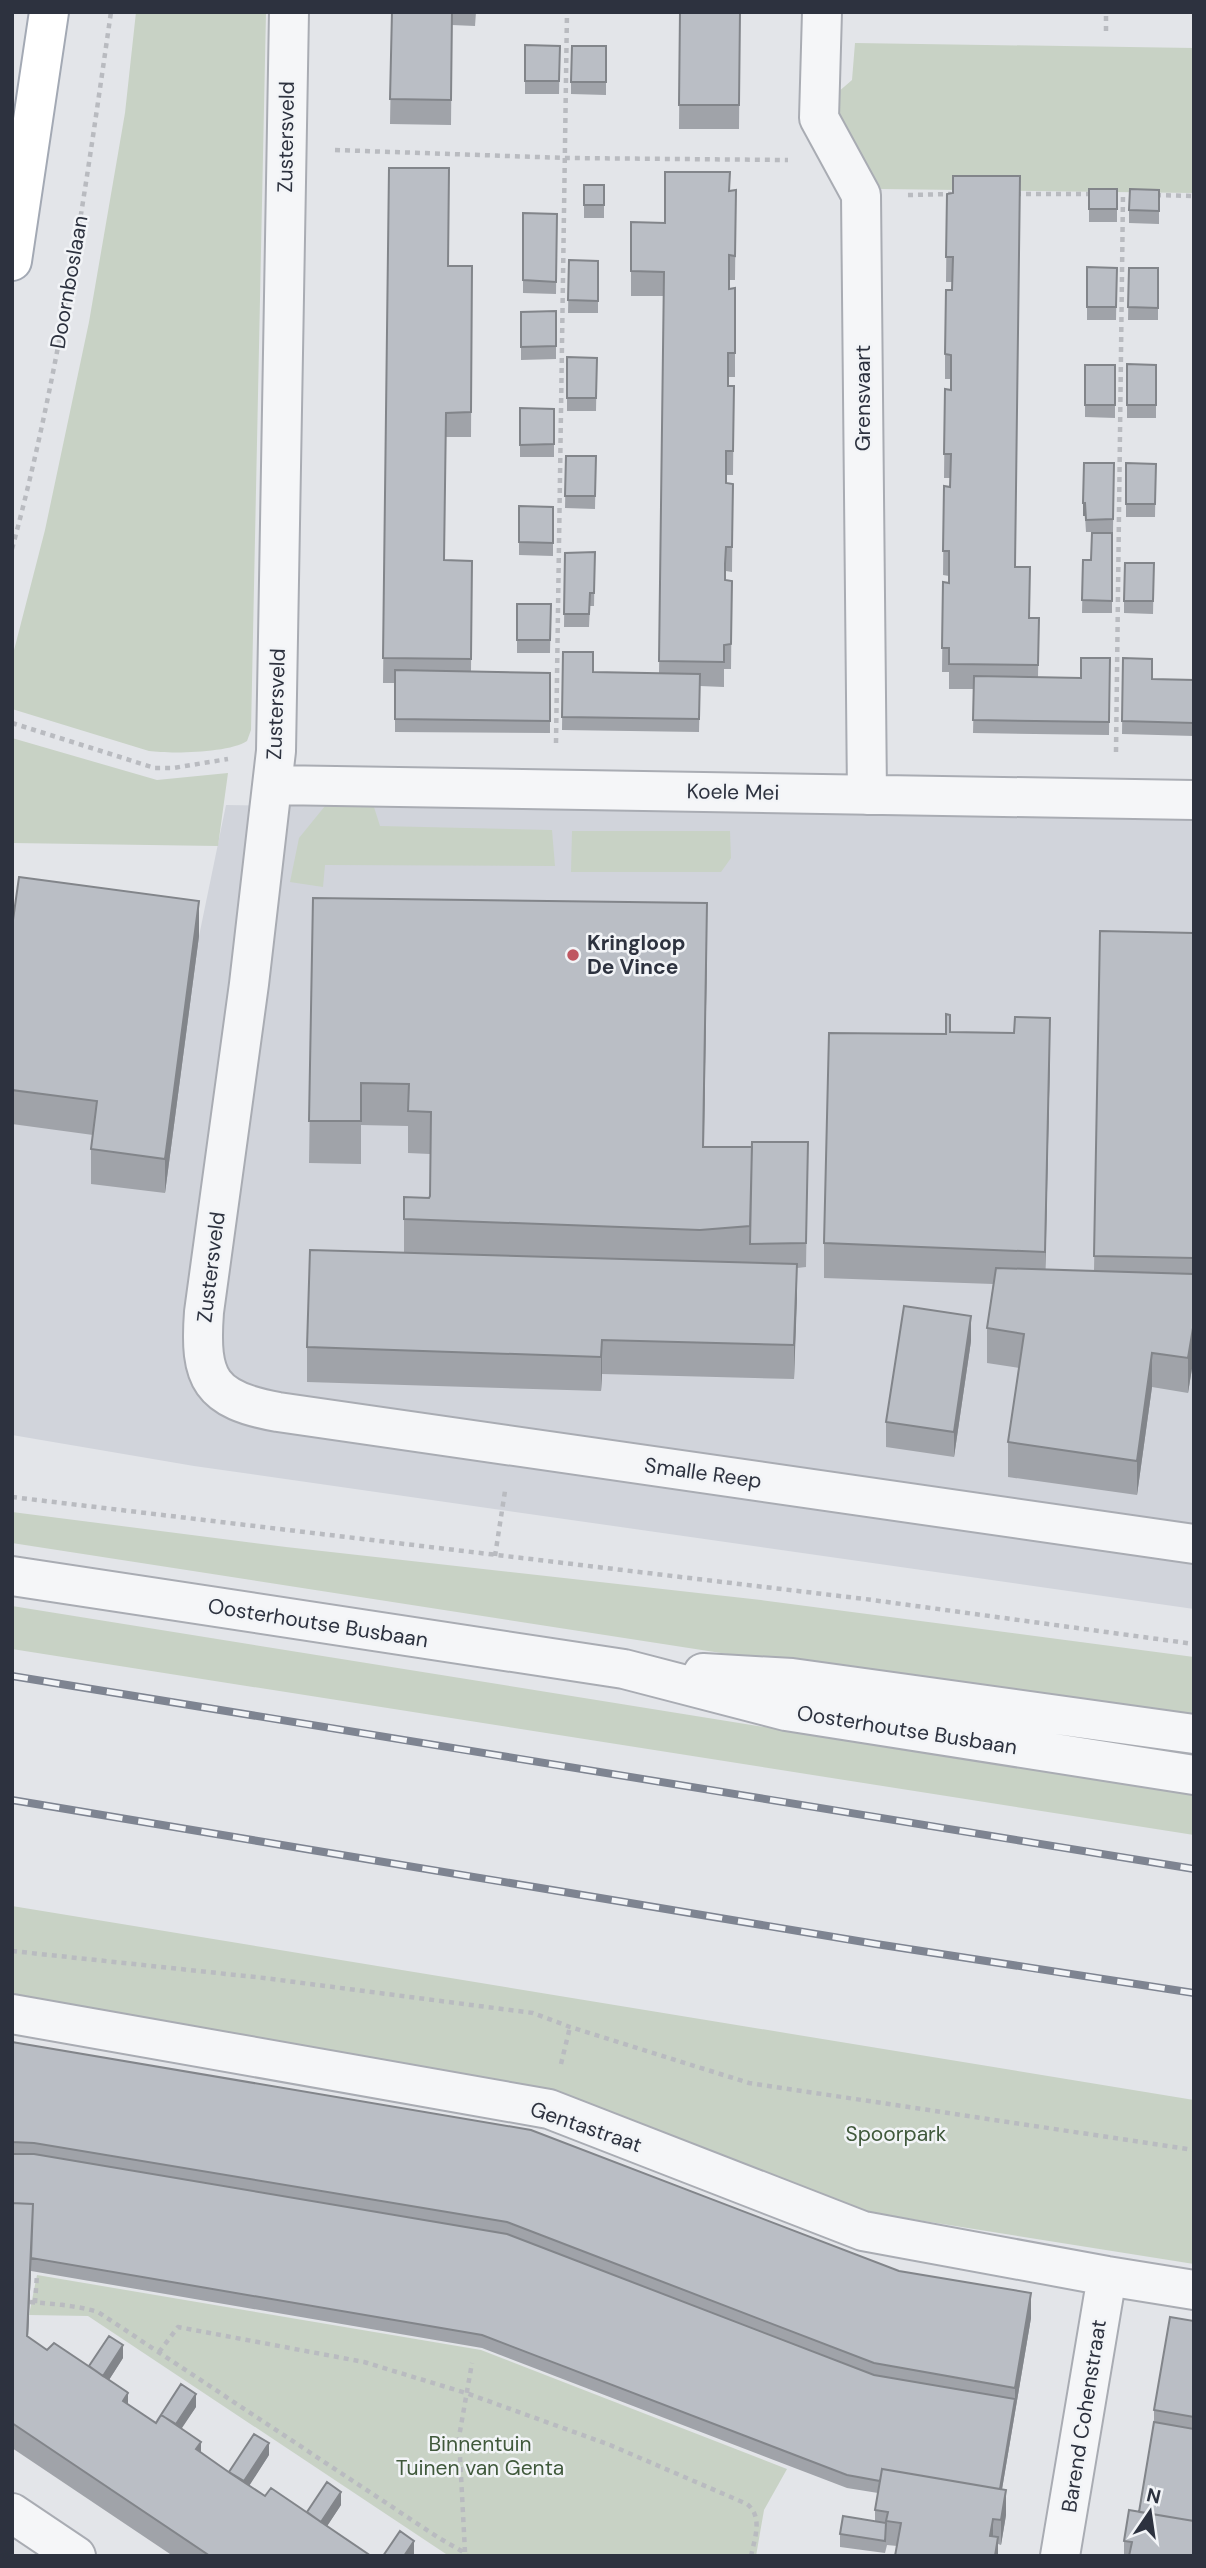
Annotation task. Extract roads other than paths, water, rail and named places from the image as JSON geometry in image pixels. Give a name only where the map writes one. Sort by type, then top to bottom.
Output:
[{"type":"main road","points":[[12,261],[49,12]]},
{"type":"street","name":"Zustersveld","points":[[216,1388],[206,1368],[202,1349],[204,1312],[247,998],[274,768],[289,12]]},
{"type":"street","name":"Grensvaart","points":[[822,12],[819,118],[862,195],[866,794]]},
{"type":"street","name":"Koele Mei","points":[[274,768],[555,789],[1194,800]]},
{"type":"street","name":"Smalle Reep","points":[[216,1388],[228,1398],[261,1409],[1194,1544]]},
{"type":"street","name":"Oosterhoutse Busbaan","points":[[12,1576],[624,1669],[792,1678],[1194,1734]]},
{"type":"street","name":"Oosterhoutse Busbaan","points":[[624,1669],[786,1711],[1194,1775]]},
{"type":"street","name":"Gentastraat","points":[[12,2014],[549,2109],[863,2231],[1194,2290]]},
{"type":"street","name":"Barend Cohenstraat","points":[[1060,2556],[1107,2276]]},
{"type":"street","points":[[12,2513],[76,2556]]},
{"type":"railway","points":[[12,1676],[1194,1869]]},
{"type":"railway","points":[[12,1800],[876,1944],[1194,1993]]},
{"type":"place","name":"Kringloop De Vince","points":[[573,955]]},
{"type":"park label","name":"Spoorpark","points":[[896,2134]]},
{"type":"park label","name":"Binnentuin Tuinen van Genta","points":[[480,2456]]}]
